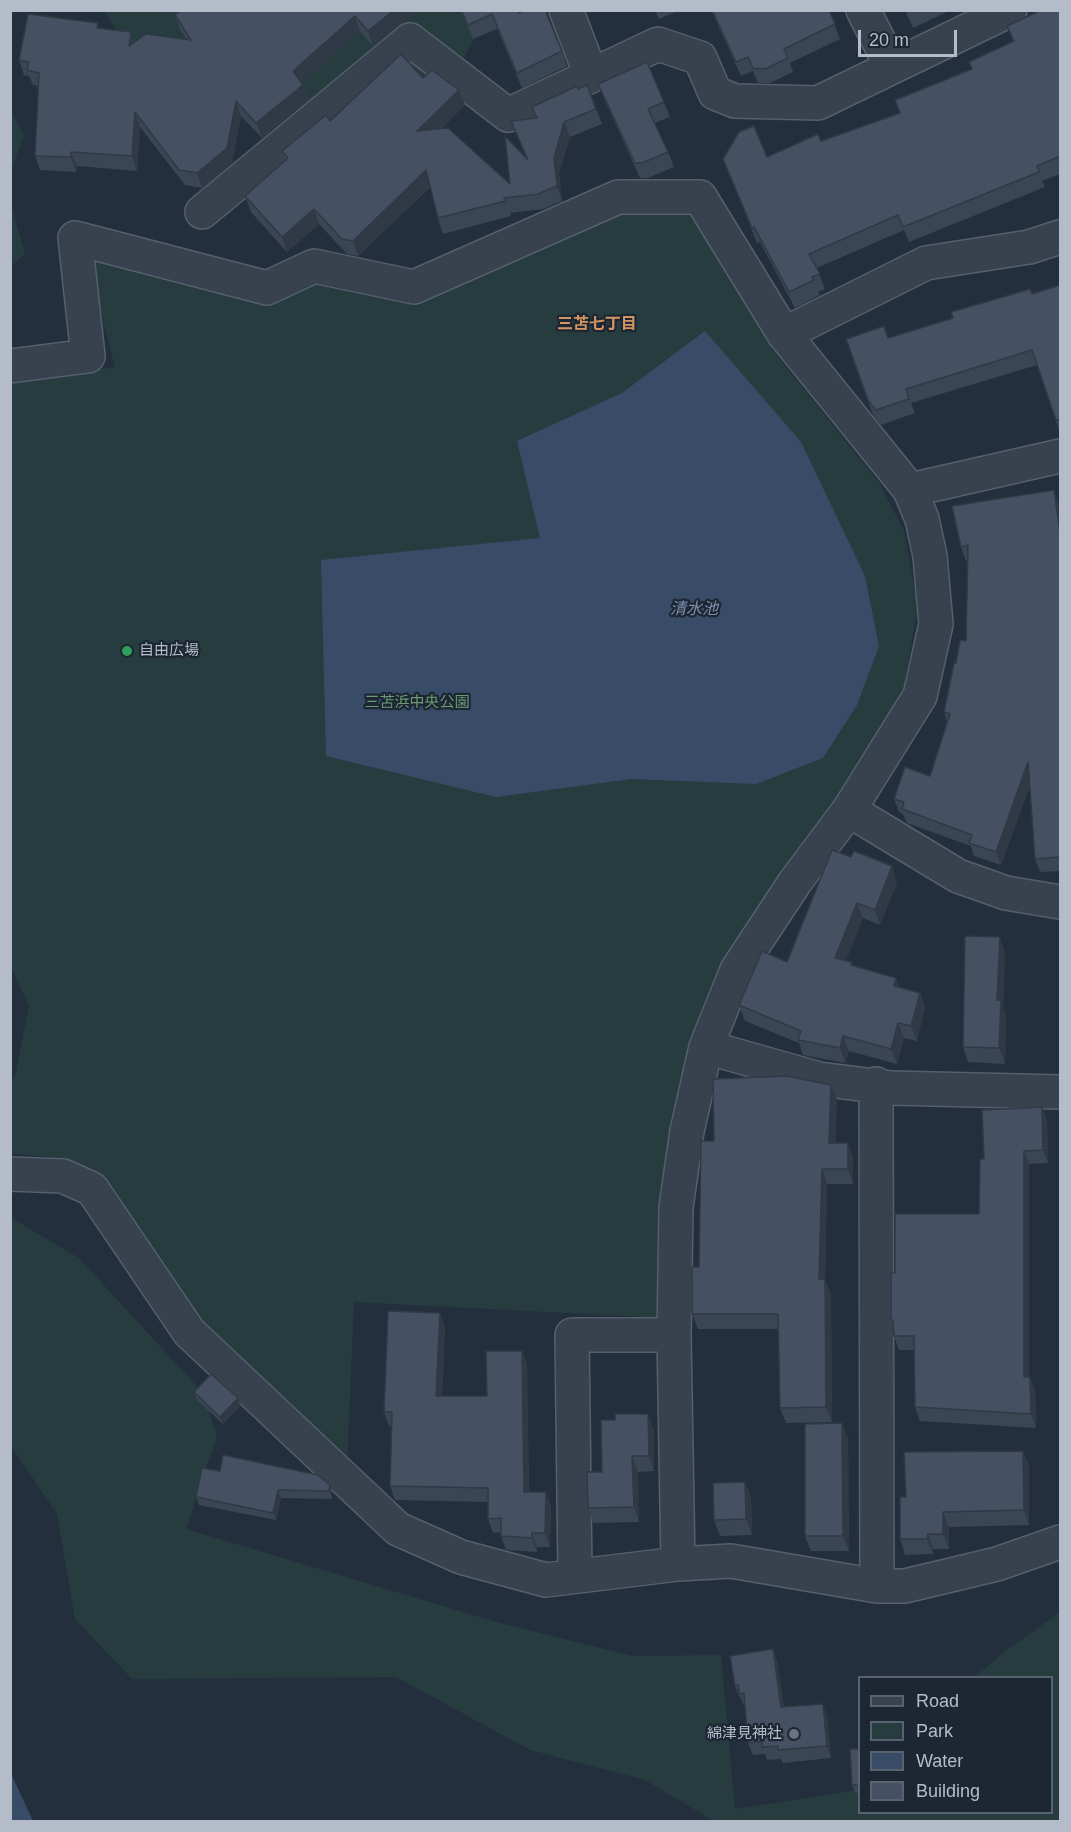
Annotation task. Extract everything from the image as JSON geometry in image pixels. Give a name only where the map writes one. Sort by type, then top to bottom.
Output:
[{"type":"street","points":[[567,10],[591,75]]},
{"type":"street","points":[[863,10],[891,65]]},
{"type":"street","points":[[202,212],[410,40],[508,115],[658,44],[700,58],[715,93],[735,101],[818,103],[891,65],[1010,10]]},
{"type":"street","points":[[10,366],[88,356],[75,238],[267,288],[314,266],[414,287],[618,198],[700,197],[784,334],[910,489],[921,519],[930,556],[936,624],[920,696],[849,810],[795,882],[737,970],[706,1047],[687,1131],[676,1207],[674,1335],[678,1564]]},
{"type":"street","points":[[784,334],[926,263],[1029,247],[1060,237]]},
{"type":"street","points":[[910,489],[1060,456]]},
{"type":"street","points":[[849,810],[958,876],[1006,893],[1060,902]]},
{"type":"street","points":[[706,1047],[819,1079],[876,1084],[891,1088],[1060,1092]]},
{"type":"street","points":[[876,1084],[877,1586]]},
{"type":"street","points":[[10,1174],[63,1176],[92,1189],[189,1332],[398,1529],[462,1557],[546,1580],[678,1564],[731,1561],[877,1586],[905,1587],[997,1564],[1060,1542]]},
{"type":"street","points":[[575,1576],[572,1335],[674,1335]]},
{"type":"green space","points":[[104,11],[488,11],[454,77],[366,119],[289,115],[201,91],[120,35]]},
{"type":"green space","points":[[11,111],[24,135],[11,171]]},
{"type":"green space","points":[[11,205],[25,254],[10,266]]},
{"type":"green space","name":"三苫浜中央公園","points":[[615,211],[690,214],[775,353],[880,484],[904,531],[918,606],[902,697],[725,977],[663,1318],[354,1302],[347,1468],[196,1325],[93,1175],[59,1158],[11,1153],[11,1083],[16,1073],[29,1005],[10,966],[10,373],[115,368],[84,243],[266,297],[302,274],[406,297]]},
{"type":"green space","points":[[10,1217],[79,1258],[203,1393],[217,1436],[186,1529],[493,1621],[632,1656],[721,1655],[735,1809],[858,1790],[858,1814],[1053,1814],[1053,1676],[976,1676],[1003,1653],[1060,1612],[1060,1819],[1052,1822],[714,1821],[645,1780],[530,1750],[396,1677],[132,1679],[75,1619],[57,1514],[11,1446]]},
{"type":"water","name":"清水池","points":[[705,331],[801,442],[865,576],[879,646],[857,705],[823,758],[756,784],[631,779],[496,797],[326,756],[321,560],[540,538],[517,441],[622,393]]},
{"type":"water","points":[[11,1775],[13,1778],[33,1821],[11,1821]]},
{"type":"building","points":[[181,10],[394,10],[368,31],[355,16],[293,71],[303,85],[256,123],[236,101],[227,148],[197,173],[179,170],[135,112],[132,156],[71,152],[71,157],[35,156],[39,73],[27,70],[29,62],[19,60],[28,14],[98,23],[97,28],[131,32],[129,46],[146,34],[191,40],[175,15]]},
{"type":"building","points":[[461,10],[518,10],[519,13],[525,10],[545,10],[562,51],[517,73],[492,14],[468,25]]},
{"type":"building","points":[[712,10],[829,10],[835,24],[784,49],[788,58],[765,69],[753,68],[748,57],[736,62]]},
{"type":"building","points":[[1041,10],[1060,10],[1060,156],[1037,166],[1039,172],[903,227],[898,215],[809,254],[820,274],[812,277],[814,280],[789,292],[754,227],[752,228],[723,159],[739,132],[754,126],[767,157],[818,134],[821,141],[900,113],[895,100],[972,69],[969,62],[1014,41],[1007,26]]},
{"type":"building","points":[[401,54],[423,78],[432,70],[459,90],[417,131],[448,128],[510,184],[505,136],[528,160],[511,121],[537,118],[532,107],[577,86],[578,89],[587,85],[596,109],[564,122],[554,158],[557,186],[538,194],[504,198],[505,201],[438,218],[426,170],[353,241],[342,239],[314,209],[282,237],[245,196],[288,158],[282,151],[326,115],[330,121]]},
{"type":"building","points":[[647,62],[664,102],[648,109],[668,152],[642,163],[635,163],[598,84]]},
{"type":"building","points":[[1060,285],[1060,419],[1056,420],[1032,350],[906,389],[909,399],[876,410],[868,400],[846,339],[884,326],[888,338],[953,318],[951,312],[1030,289],[1032,294]]},
{"type":"building","points":[[1054,490],[1060,533],[1060,857],[1035,859],[1028,762],[996,852],[969,843],[972,835],[902,809],[904,802],[894,799],[905,767],[930,776],[950,714],[944,712],[960,640],[966,641],[968,545],[961,547],[952,506]]},
{"type":"building","points":[[832,850],[851,857],[854,851],[892,866],[875,910],[857,903],[835,958],[896,978],[894,986],[920,993],[911,1026],[898,1023],[891,1049],[843,1036],[840,1048],[798,1040],[801,1031],[739,1005],[762,951],[787,962]]},
{"type":"building","points":[[965,936],[1000,937],[997,1000],[1001,1000],[999,1048],[963,1047]]},
{"type":"building","points":[[787,1076],[831,1085],[829,1143],[848,1143],[848,1169],[822,1169],[819,1279],[825,1279],[826,1407],[780,1408],[778,1314],[692,1314],[692,1267],[699,1267],[701,1141],[714,1141],[713,1079]]},
{"type":"building","points":[[1042,1107],[1043,1150],[1024,1151],[1024,1377],[1030,1377],[1031,1414],[915,1407],[914,1336],[894,1336],[893,1320],[891,1320],[891,1273],[895,1273],[895,1214],[979,1214],[980,1159],[984,1159],[982,1110]]},
{"type":"building","points":[[388,1311],[440,1313],[436,1396],[487,1396],[486,1351],[522,1351],[524,1492],[546,1492],[545,1533],[532,1533],[532,1538],[501,1536],[501,1518],[488,1519],[488,1488],[390,1486],[392,1412],[384,1412]]},
{"type":"building","points":[[211,1374],[238,1398],[220,1417],[194,1392]]},
{"type":"building","points":[[615,1414],[648,1414],[649,1456],[632,1456],[634,1507],[588,1508],[587,1472],[602,1472],[601,1420],[615,1420]]},
{"type":"building","points":[[842,1423],[843,1536],[805,1536],[805,1424]]},
{"type":"building","points":[[1023,1451],[1024,1510],[943,1512],[943,1534],[928,1534],[927,1539],[900,1539],[900,1497],[906,1497],[904,1452]]},
{"type":"building","points":[[223,1455],[318,1475],[330,1485],[329,1491],[278,1490],[273,1513],[196,1497],[202,1468],[220,1471]]},
{"type":"building","points":[[745,1482],[746,1519],[714,1520],[713,1483]]},
{"type":"building","points":[[773,1649],[781,1707],[823,1704],[827,1746],[778,1750],[778,1746],[762,1747],[762,1741],[748,1743],[744,1693],[740,1694],[738,1685],[735,1686],[730,1656]]},
{"type":"building","points":[[850,1749],[858,1749],[858,1785],[852,1785]]},
{"type":"place","name":"自由広場","points":[[127,651]]},
{"type":"place","name":"綿津見神社","points":[[794,1734]]},
{"type":"district","name":"三苫七丁目","points":[[597,325]]}]
